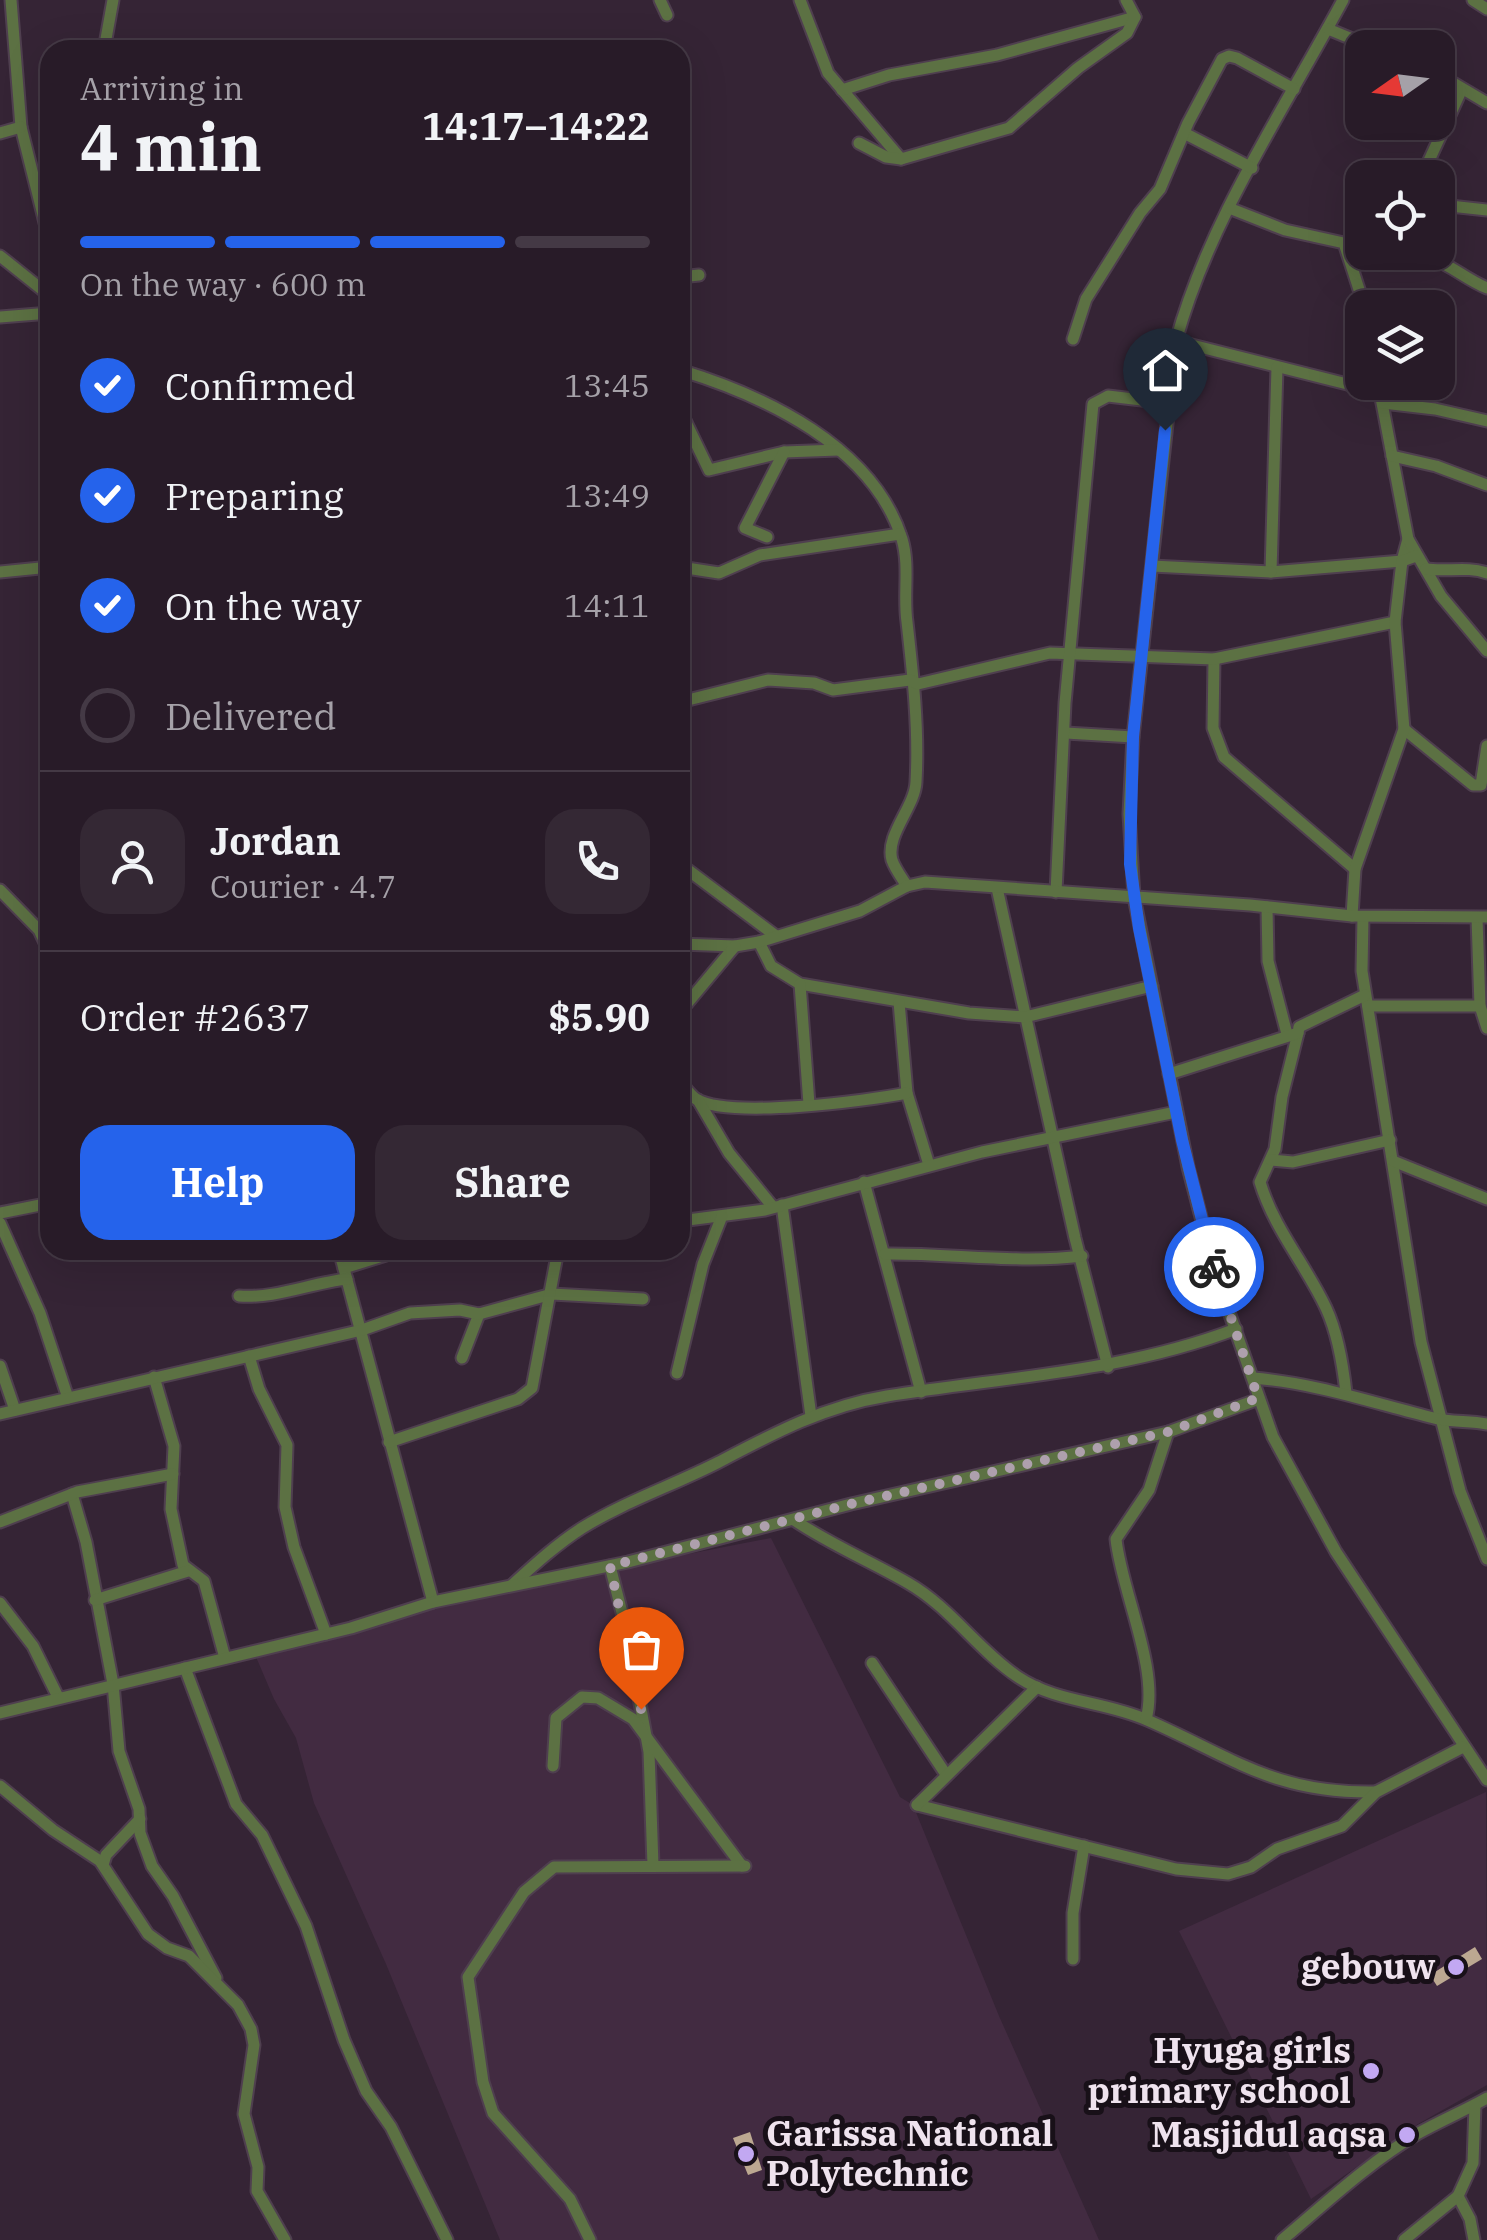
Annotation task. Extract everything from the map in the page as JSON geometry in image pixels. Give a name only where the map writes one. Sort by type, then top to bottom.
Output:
[{"type":"street","points":[[10,0],[6,32],[21,127],[40,202]]},
{"type":"street","points":[[106,40],[113,0]]},
{"type":"street","points":[[660,0],[667,15]]},
{"type":"street","points":[[800,0],[828,73],[901,160]]},
{"type":"street","points":[[1126,0],[1136,17]]},
{"type":"street","points":[[1343,0],[1229,208],[1188,299],[1176,342],[1133,737],[1129,814],[1134,896],[1176,1112],[1216,1275],[1273,1437],[1326,1534],[1487,1780]]},
{"type":"street","points":[[1474,0],[1487,9]]},
{"type":"street","points":[[842,90],[888,75],[996,55],[1136,17]]},
{"type":"street","points":[[859,144],[901,160],[1009,128],[1078,68],[1127,33],[1136,17]]},
{"type":"street","points":[[1328,29],[1345,36]]},
{"type":"street","points":[[1072,339],[1086,299],[1140,212],[1160,189],[1218,67],[1229,56],[1294,89]]},
{"type":"street","points":[[1455,87],[1487,103]]},
{"type":"street","points":[[1429,160],[1461,91]]},
{"type":"street","points":[[0,133],[21,127]]},
{"type":"street","points":[[1184,133],[1252,168]]},
{"type":"street","points":[[1455,207],[1487,210]]},
{"type":"street","points":[[1229,208],[1285,230],[1345,245]]},
{"type":"street","points":[[0,256],[40,288]]},
{"type":"street","points":[[1449,270],[1487,288]]},
{"type":"street","points":[[690,276],[699,275]]},
{"type":"street","points":[[0,317],[40,314]]},
{"type":"street","points":[[1176,342],[1345,384]]},
{"type":"street","points":[[1270,572],[1277,367]]},
{"type":"street","points":[[690,374],[794,416],[838,450],[883,496],[900,534],[906,558],[910,680],[916,716],[914,801],[892,843],[891,858],[907,886]]},
{"type":"street","points":[[1056,892],[1093,404],[1108,396],[1168,403]]},
{"type":"street","points":[[1381,400],[1408,540],[1458,622],[1487,652]]},
{"type":"street","points":[[1404,400],[1487,422]]},
{"type":"street","points":[[690,436],[709,470],[784,452],[838,450]]},
{"type":"street","points":[[767,536],[745,528],[784,452]]},
{"type":"street","points":[[1392,456],[1436,466],[1487,485]]},
{"type":"street","points":[[690,569],[719,573],[760,555],[900,534]]},
{"type":"street","points":[[1408,540],[1395,622],[1404,729],[1355,869],[1358,917],[1366,1001],[1421,1342],[1438,1420],[1487,1559]]},
{"type":"street","points":[[1152,566],[1270,572],[1402,561],[1416,556]]},
{"type":"street","points":[[0,572],[40,568]]},
{"type":"street","points":[[1426,569],[1446,572],[1467,568],[1487,573]]},
{"type":"street","points":[[690,700],[768,680],[814,683],[833,690],[910,680],[918,684],[1050,653],[1214,660],[1395,622]]},
{"type":"street","points":[[1214,660],[1213,728],[1224,757],[1355,869]]},
{"type":"street","points":[[1404,729],[1472,785],[1480,785],[1487,746]]},
{"type":"street","points":[[1066,733],[1133,737]]},
{"type":"street","points":[[690,872],[776,936]]},
{"type":"street","points":[[690,944],[736,946],[759,942],[860,911],[907,886],[925,882],[1358,917],[1482,917],[1480,1006],[1487,1028]]},
{"type":"street","points":[[997,888],[1074,1238],[1082,1256],[1108,1367]]},
{"type":"street","points":[[0,890],[40,932]]},
{"type":"street","points":[[1267,907],[1268,961],[1293,1034],[1271,1160],[1261,1177],[1262,1190],[1271,1214],[1327,1311],[1343,1365],[1346,1393]]},
{"type":"street","points":[[759,942],[771,966],[800,984],[899,1002],[1025,1017],[1152,986]]},
{"type":"street","points":[[690,1000],[736,946]]},
{"type":"street","points":[[800,984],[809,1104]]},
{"type":"street","points":[[1169,1074],[1293,1034],[1300,1027],[1366,1001],[1480,1006]]},
{"type":"street","points":[[899,1002],[907,1093],[929,1164]]},
{"type":"street","points":[[690,1092],[729,1153],[777,1206],[810,1416]]},
{"type":"street","points":[[698,1100],[764,1108],[858,1102],[907,1093]]},
{"type":"street","points":[[690,1220],[777,1206],[929,1164],[1176,1112]]},
{"type":"street","points":[[1271,1160],[1293,1162],[1390,1140]]},
{"type":"street","points":[[1393,1161],[1487,1199]]},
{"type":"street","points":[[864,1182],[921,1392]]},
{"type":"street","points":[[0,1213],[40,1204]]},
{"type":"street","points":[[678,1373],[703,1264],[722,1216]]},
{"type":"street","points":[[0,1223],[40,1313],[68,1398]]},
{"type":"street","points":[[885,1254],[944,1253],[1041,1261],[1082,1256]]},
{"type":"street","points":[[341,1260],[433,1602]]},
{"type":"street","points":[[239,1296],[258,1298],[345,1274],[375,1260]]},
{"type":"street","points":[[389,1442],[518,1399],[532,1388],[557,1260]]},
{"type":"street","points":[[0,1414],[362,1330],[410,1313],[460,1310],[480,1314],[552,1294],[643,1299]]},
{"type":"street","points":[[462,1358],[480,1314]]},
{"type":"street","points":[[508,1588],[545,1555],[607,1514],[810,1416],[885,1396],[1038,1372],[1108,1367],[1184,1348],[1236,1329]]},
{"type":"street","points":[[248,1356],[287,1445],[285,1507],[294,1548],[326,1634]]},
{"type":"street","points":[[0,1366],[15,1410]]},
{"type":"street","points":[[154,1377],[174,1446],[171,1509],[188,1571],[204,1581],[225,1658]]},
{"type":"street","points":[[1253,1378],[1346,1393],[1438,1420],[1460,1418],[1487,1424]]},
{"type":"street","points":[[0,1713],[326,1634],[433,1602],[610,1566],[1168,1432],[1258,1398]]},
{"type":"street","points":[[1146,1719],[1149,1708],[1142,1657],[1116,1540],[1149,1490],[1168,1432]]},
{"type":"street","points":[[0,1522],[72,1494],[173,1474]]},
{"type":"street","points":[[72,1494],[86,1542],[113,1684],[119,1751],[131,1780],[152,1866],[173,1896],[215,1973],[216,1983]]},
{"type":"street","points":[[794,1520],[860,1560],[908,1583],[988,1653],[1037,1687],[1146,1719],[1240,1767],[1291,1784],[1336,1793],[1376,1792]]},
{"type":"street","points":[[610,1566],[647,1739],[653,1865]]},
{"type":"street","points":[[95,1600],[188,1571]]},
{"type":"street","points":[[0,1602],[33,1646],[58,1697]]},
{"type":"street","points":[[872,1664],[946,1774]]},
{"type":"street","points":[[184,1668],[236,1804],[262,1835],[306,1926],[326,1991],[366,2091],[391,2127],[447,2240]]},
{"type":"street","points":[[1037,1687],[917,1805],[1176,1869],[1228,1874],[1251,1867],[1278,1849],[1342,1826],[1376,1792],[1463,1747]]},
{"type":"street","points":[[553,1766],[556,1718],[582,1697],[598,1698],[633,1719],[744,1866],[554,1867],[524,1892],[468,1977],[483,2082],[493,2114],[570,2199],[590,2240]]},
{"type":"street","points":[[0,1786],[102,1865],[148,1934],[167,1948],[189,1956],[238,2004],[251,2029],[253,2062],[244,2114],[258,2167],[257,2191],[285,2240]]},
{"type":"street","points":[[102,1865],[106,1855],[140,1819]]},
{"type":"street","points":[[1072,1959],[1073,1914],[1084,1846]]},
{"type":"street","points":[[1404,2240],[1458,2196],[1473,2163],[1481,2102]]},
{"type":"street","points":[[1282,2240],[1338,2188],[1418,2134],[1481,2102]]},
{"type":"street","points":[[1458,2196],[1470,2220],[1474,2240]]},
{"type":"shaded area","points":[[771,1538],[900,1797],[913,1805],[999,2016],[1099,2240],[500,2240],[386,1964],[314,1803],[296,1738],[253,1650],[591,1573]]},
{"type":"shaded area","points":[[1486,1792],[1487,2085],[1418,2124],[1311,2199],[1179,1931]]},
{"type":"building","name":"gebouw","points":[[1475,1947],[1482,1959],[1437,1986],[1430,1975]]},
{"type":"building","name":"Garissa National Polytechnic","points":[[750,2132],[762,2170],[748,2175],[733,2138]]},
{"type":"way so far","points":[[641,1709],[610,1566],[851,1504],[1168,1432],[1258,1398],[1214,1267]]},
{"type":"place","name":"gebouw","points":[[1456,1967]]},
{"type":"place","name":"Hyuga girls primary school","points":[[1371,2071]]},
{"type":"place","name":"Masjidul aqsa","points":[[1407,2135]]},
{"type":"place","name":"Garissa National Polytechnic","points":[[746,2154]]},
{"type":"route","points":[[1165,430],[1133,737],[1130,864],[1139,928],[1182,1140],[1214,1267]]}]
